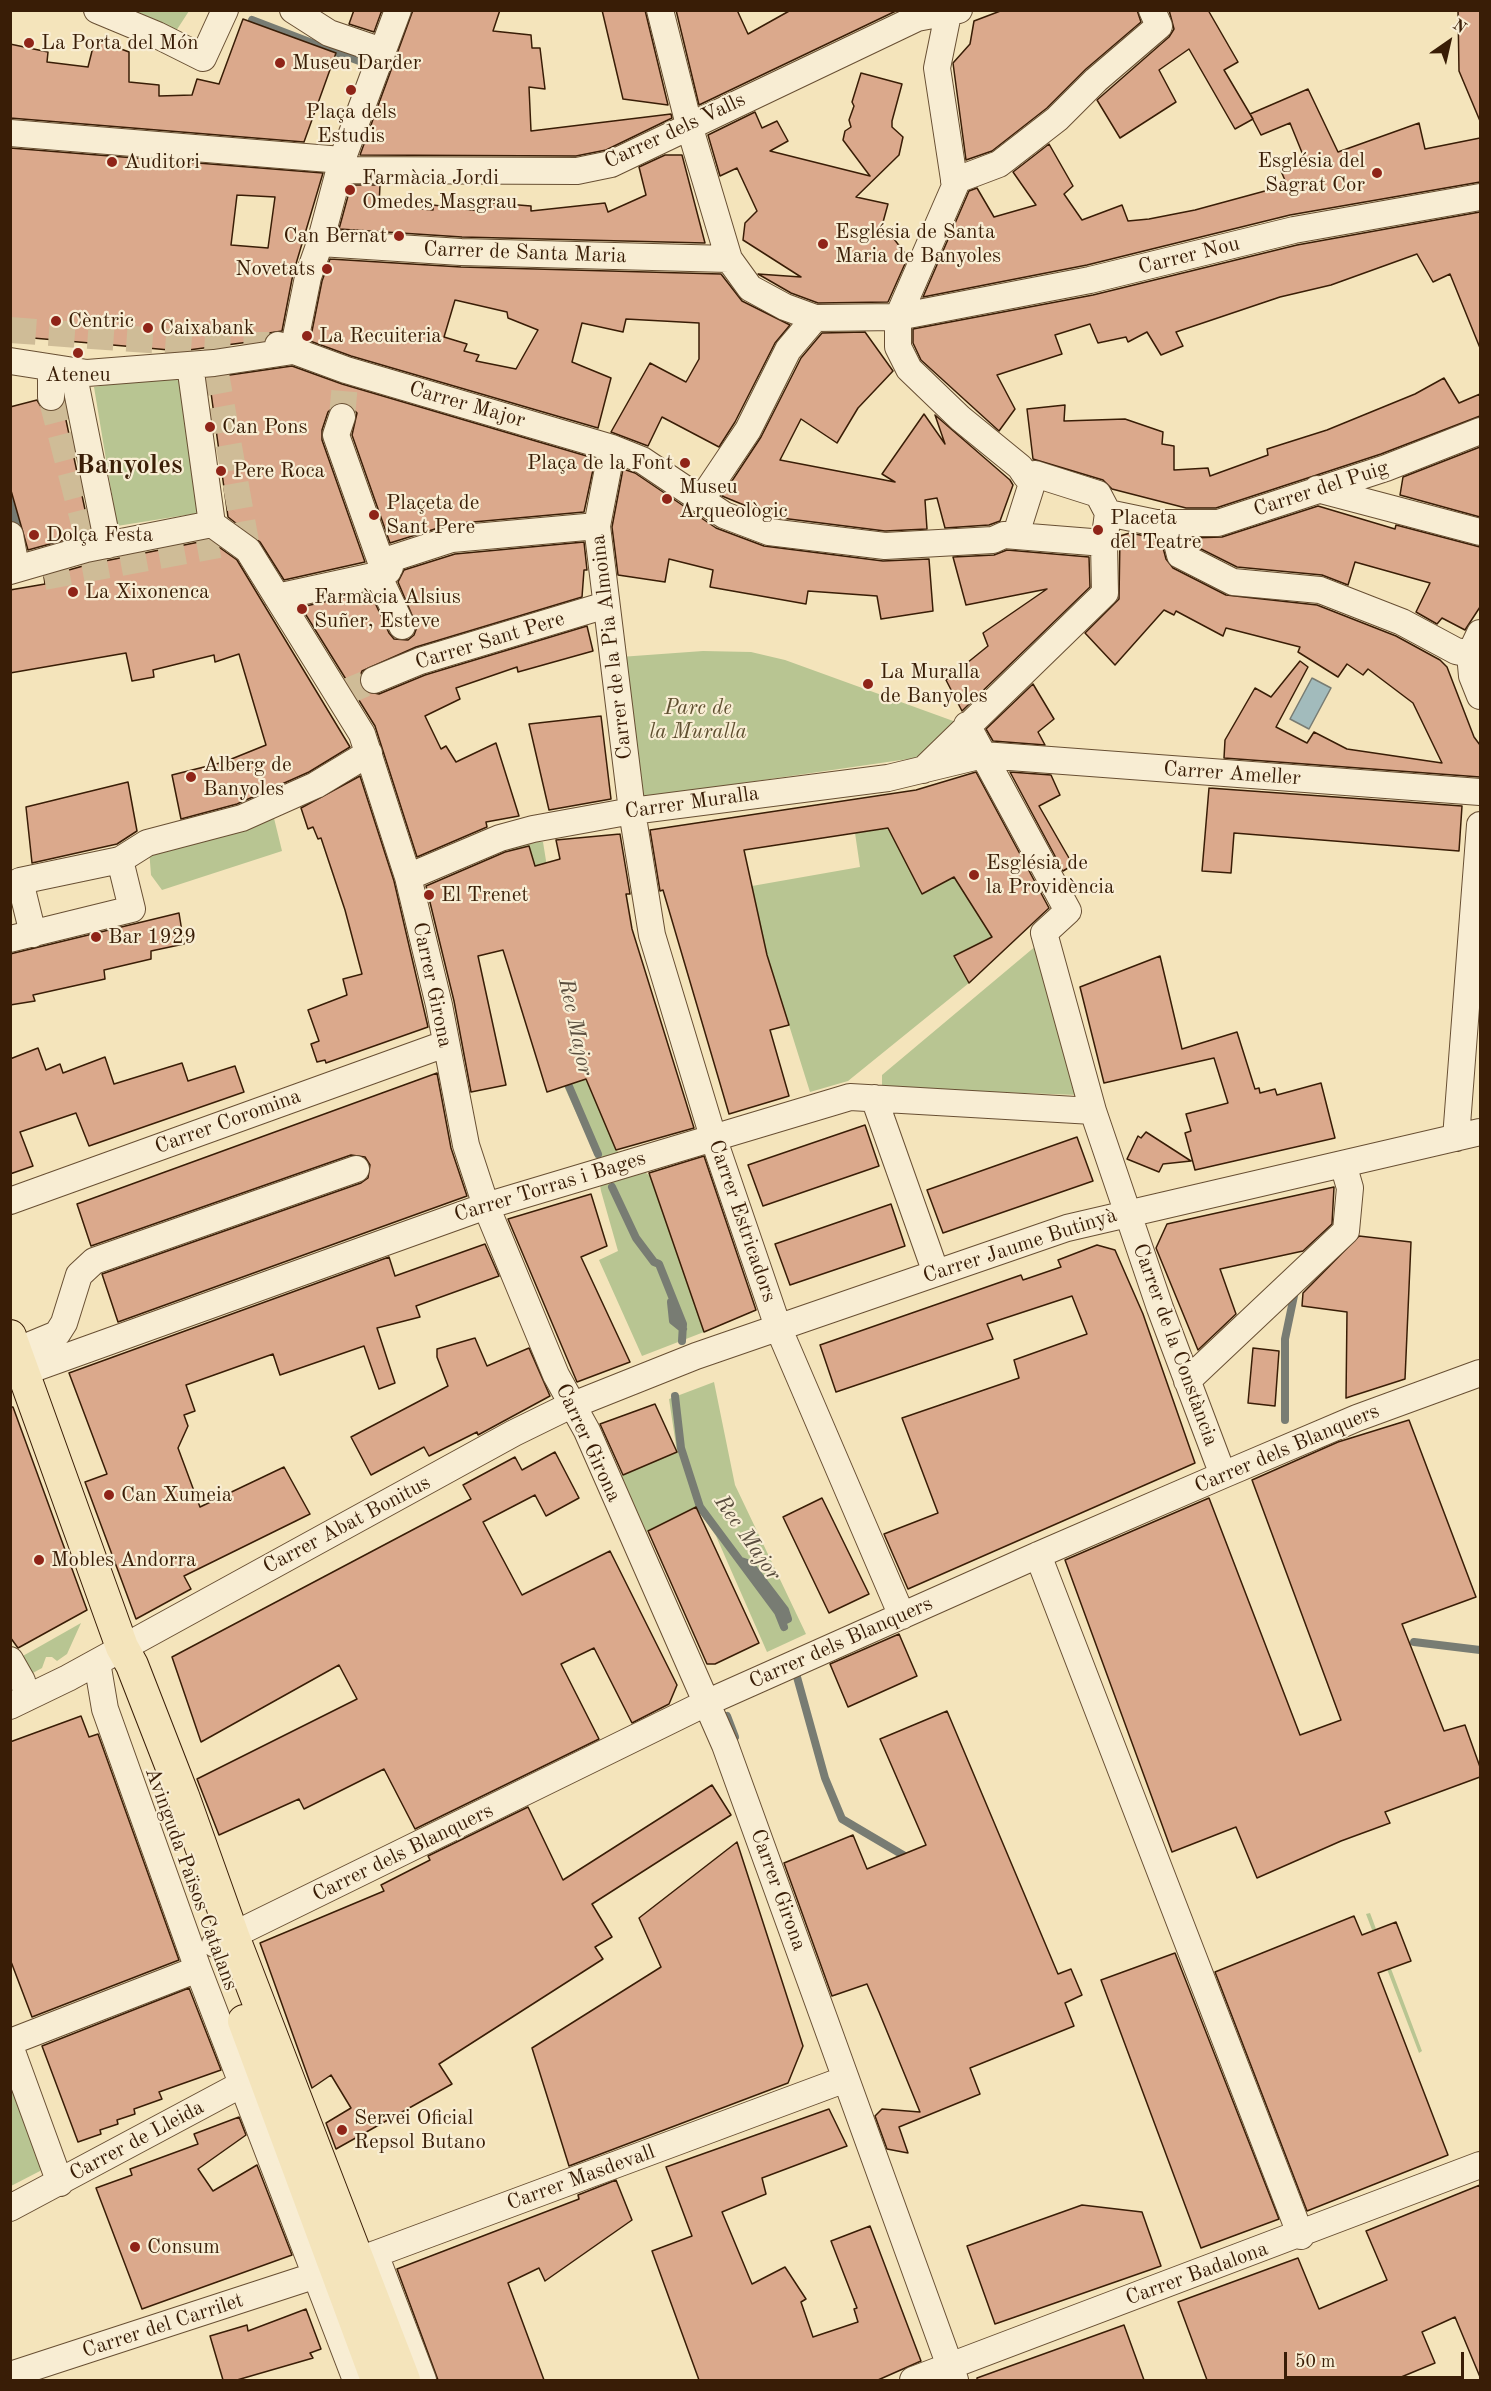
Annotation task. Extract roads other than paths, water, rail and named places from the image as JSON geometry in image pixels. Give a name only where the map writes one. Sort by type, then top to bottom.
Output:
[{"type":"main road","name":"Avinguda Països Catalans","points":[[17,1353],[109,1654],[114,1697],[122,1693],[216,1949],[253,2078],[404,2380]]},
{"type":"main road","name":"Avinguda Països Catalans","points":[[109,1654],[132,1665],[201,1845],[216,1949],[312,2137],[377,2380]]},
{"type":"street","points":[[97,10],[157,35],[203,58],[225,10]]},
{"type":"street","points":[[293,10],[329,33],[382,51]]},
{"type":"street","points":[[10,361],[87,374],[210,362],[285,348],[320,243],[340,165],[398,10]]},
{"type":"street","points":[[660,10],[689,125],[729,259],[750,288],[785,307],[815,318],[788,350],[748,430],[701,500],[724,515],[769,532],[885,546],[1004,537],[1104,543]]},
{"type":"street","points":[[954,181],[999,164],[1057,119],[1096,80],[1159,26],[1152,10]]},
{"type":"street","points":[[923,770],[1105,593],[1104,543],[1108,513],[1098,494],[1028,471],[960,418],[909,369],[898,347],[898,317],[955,186],[937,68],[950,12]]},
{"type":"street","name":"Carrer dels Valls","points":[[10,133],[340,165],[577,171],[611,164],[917,18],[950,12]]},
{"type":"street","name":"Carrer Nou","points":[[815,318],[898,317],[1090,280],[1294,230],[1480,196]]},
{"type":"street","name":"Carrer de Santa Maria","points":[[320,243],[461,252],[729,259]]},
{"type":"street","name":"Carrer Major","points":[[285,348],[346,371],[612,448],[642,460],[701,500]]},
{"type":"street","points":[[13,569],[94,547],[232,539],[210,362]]},
{"type":"street","points":[[51,397],[62,369]]},
{"type":"street","points":[[62,369],[94,547]]},
{"type":"street","points":[[342,417],[336,435],[404,626],[420,661]]},
{"type":"street","name":"Carrer del Puig","points":[[1108,513],[1156,523],[1218,523],[1394,465],[1480,431]]},
{"type":"street","name":"Carrer de la Pia Almoina","points":[[612,448],[597,526],[632,811]]},
{"type":"street","points":[[1386,508],[1394,465]]},
{"type":"street","points":[[1004,537],[1028,471]]},
{"type":"street","points":[[1317,489],[1480,532]]},
{"type":"street","points":[[1156,523],[1175,535],[1180,555],[1233,582],[1320,590],[1402,622],[1456,651],[1475,644],[1472,676],[1480,696]]},
{"type":"street","points":[[277,597],[384,569],[452,539],[478,540],[597,526]]},
{"type":"street","points":[[10,535],[13,569]]},
{"type":"street","name":"Carrer Girona","points":[[232,539],[277,597],[340,694],[362,734],[408,877],[439,1005],[465,1144],[486,1206],[556,1375],[574,1406],[725,1745],[953,2374]]},
{"type":"street","points":[[13,569],[44,577]]},
{"type":"street","name":"Carrer Sant Pere","points":[[374,680],[420,661],[606,605]]},
{"type":"street","points":[[967,725],[982,755]]},
{"type":"street","points":[[120,860],[132,909],[22,936],[20,881],[120,860],[147,843],[242,818],[316,785],[369,753]]},
{"type":"street","name":"Carrer Muralla","points":[[408,877],[500,838],[533,829],[632,811],[888,778],[982,755]]},
{"type":"street","name":"Carrer Ameller","points":[[982,755],[1480,792]]},
{"type":"street","name":"Carrer de la Constància","points":[[982,755],[1068,911],[1044,933],[1093,1111],[1187,1381],[1223,1475]]},
{"type":"street","name":"Carrer Estricadors","points":[[632,811],[652,935],[713,1137],[778,1327],[902,1616]]},
{"type":"street","points":[[1468,1135],[1480,825]]},
{"type":"street","name":"Carrer Coromina","points":[[10,1201],[445,1044]]},
{"type":"street","name":"Carrer Torras i Bages","points":[[17,1353],[486,1206],[850,1097],[1093,1111]]},
{"type":"street","points":[[874,1098],[936,1273]]},
{"type":"street","name":"Carrer Jaume Butinyà","points":[[574,1406],[696,1356],[1067,1228],[1127,1212],[1468,1135]]},
{"type":"street","points":[[1187,1381],[1346,1231],[1350,1188],[1343,1164]]},
{"type":"street","points":[[17,1353],[57,1334],[64,1323],[79,1275],[94,1261],[356,1169]]},
{"type":"street","name":"Carrer dels Blanquers","points":[[10,2044],[216,1949],[706,1704],[1223,1475],[1357,1418],[1480,1373]]},
{"type":"street","name":"Carrer Abat Bonitus","points":[[10,1706],[514,1433],[574,1406]]},
{"type":"street","points":[[1038,1555],[1301,2236]]},
{"type":"street","name":"Avinguda Països Catalans","points":[[114,1697],[134,1698],[182,1819],[201,1845]]},
{"type":"street","points":[[10,2044],[60,2182]]},
{"type":"street","name":"Avinguda Països Catalans","points":[[253,2078],[280,2084],[298,2127],[312,2137]]},
{"type":"street","name":"Carrer de Lleida","points":[[10,2208],[253,2078]]},
{"type":"street","name":"Carrer Masdevall","points":[[346,2265],[846,2079]]},
{"type":"street","name":"Carrer Badalona","points":[[913,2380],[953,2374],[1480,2165]]},
{"type":"street","points":[[346,2265],[356,2380]]},
{"type":"street","name":"Avinguda Països Catalans","points":[[346,2265],[423,2380]]},
{"type":"street","name":"Carrer del Carrilet","points":[[10,2375],[346,2265]]},
{"type":"water","points":[[1312,678],[1331,688],[1309,729],[1290,719]]},
{"type":"waterway","points":[[252,20],[367,64]]},
{"type":"waterway","points":[[10,495],[19,534]]},
{"type":"waterway","name":"Rec Major","points":[[565,1077],[598,1154]]},
{"type":"waterway","name":"Rec Major","points":[[612,1187],[636,1238],[654,1262],[659,1264],[683,1324],[682,1341]]},
{"type":"waterway","points":[[1285,1420],[1285,1339],[1295,1291]]},
{"type":"waterway","points":[[671,1302],[673,1321],[683,1329]]},
{"type":"waterway","name":"Rec Major","points":[[675,1396],[681,1448],[700,1507],[778,1612],[784,1627]]},
{"type":"waterway","points":[[741,1561],[750,1564],[785,1610],[788,1619],[782,1622]]},
{"type":"waterway","points":[[1414,1642],[1480,1650]]},
{"type":"waterway","name":"Rec Major","points":[[797,1677],[825,1778],[842,1819],[903,1855]]},
{"type":"waterway","points":[[727,1716],[735,1737]]},
{"type":"tunnel","points":[[10,330],[216,345],[277,345]]},
{"type":"tunnel","points":[[215,368],[246,542]]},
{"type":"tunnel","points":[[342,417],[346,372]]},
{"type":"tunnel","points":[[51,397],[87,535]]},
{"type":"tunnel","points":[[44,577],[219,545]]},
{"type":"tunnel","points":[[341,694],[374,680]]},
{"type":"place","name":"La Porta del Món","points":[[29,43]]},
{"type":"place","name":"Museu Darder","points":[[280,63]]},
{"type":"place","name":"Plaça dels Estudis","points":[[351,90]]},
{"type":"place","name":"Auditori","points":[[112,162]]},
{"type":"place","name":"Església del Sagrat Cor","points":[[1377,173]]},
{"type":"place","name":"Farmàcia Jordi Omedes Masgrau","points":[[350,190]]},
{"type":"place","name":"Can Bernat","points":[[399,236]]},
{"type":"place","name":"Església de Santa Maria de Banyoles","points":[[823,244]]},
{"type":"place","name":"Novetats","points":[[327,269]]},
{"type":"place","name":"Cèntric","points":[[56,321]]},
{"type":"place","name":"Caixabank","points":[[148,328]]},
{"type":"place","name":"La Recuiteria","points":[[307,336]]},
{"type":"place","name":"Ateneu","points":[[78,353]]},
{"type":"place","name":"Can Pons","points":[[210,427]]},
{"type":"place","name":"Plaça de la Font","points":[[685,463]]},
{"type":"place","name":"Pere Roca","points":[[221,471]]},
{"type":"place","name":"Museu Arqueològic","points":[[667,499]]},
{"type":"place","name":"Plaçeta de Sant Pere","points":[[374,515]]},
{"type":"place","name":"Placeta del Teatre","points":[[1098,530]]},
{"type":"place","name":"Dolça Festa","points":[[34,535]]},
{"type":"place","name":"La Xixonenca","points":[[73,592]]},
{"type":"place","name":"Farmàcia Alsius Suñer, Esteve","points":[[302,609]]},
{"type":"place","name":"La Muralla de Banyoles","points":[[868,684]]},
{"type":"place","name":"Alberg de Banyoles","points":[[191,777]]},
{"type":"place","name":"Església de la Providència","points":[[974,875]]},
{"type":"place","name":"El Trenet","points":[[429,895]]},
{"type":"place","name":"Bar 1929","points":[[96,937]]},
{"type":"place","name":"Can Xumeia","points":[[109,1495]]},
{"type":"place","name":"Mobles Andorra","points":[[39,1560]]},
{"type":"place","name":"Servei Oficial Repsol Butano","points":[[342,2130]]},
{"type":"place","name":"Consum","points":[[135,2247]]},
{"type":"district","name":"Banyoles","points":[[129,466]]},
{"type":"park label","name":"Parc de la Muralla","points":[[698,720]]}]
